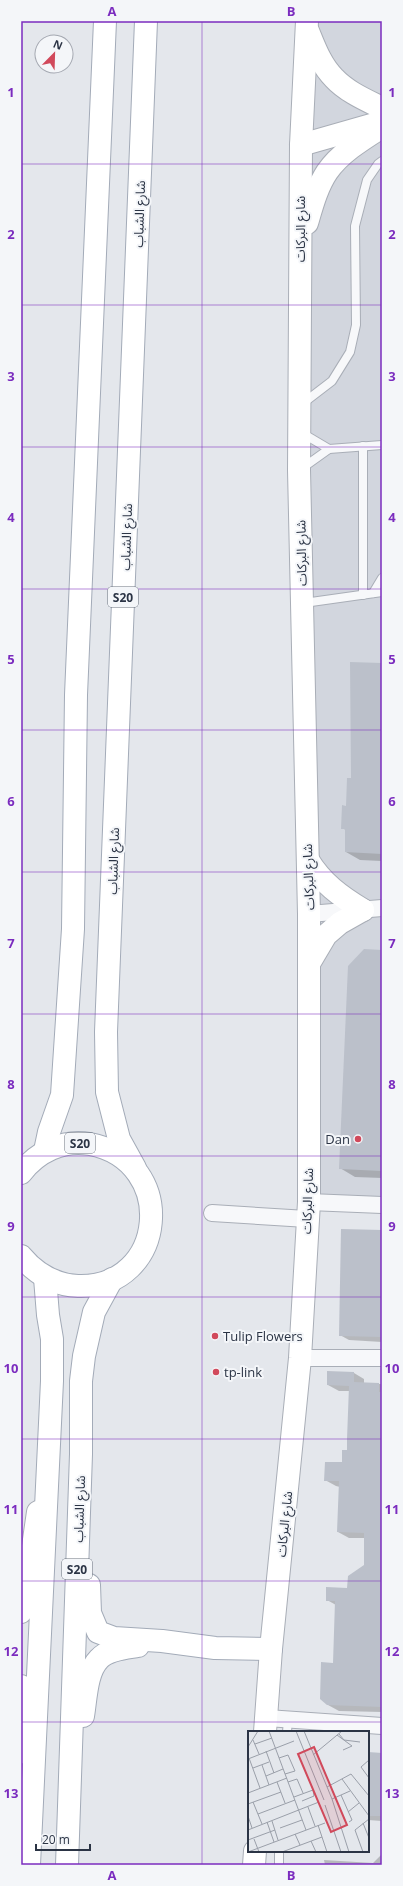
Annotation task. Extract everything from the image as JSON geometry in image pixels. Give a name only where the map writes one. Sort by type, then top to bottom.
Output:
[{"type":"main road","name":"S20","points":[[29,1163],[49,1132],[62,1096],[73,929],[76,695],[105,21]]},
{"type":"main road","name":"شارع الشباب","points":[[135,1168],[119,1139],[107,1092],[106,1032],[146,21]]},
{"type":"main road","points":[[306,24],[319,57],[334,78],[353,92],[382,108]]},
{"type":"main road","name":"شارع البركات","points":[[277,1725],[271,1649],[300,1358],[308,1210],[310,914],[299,470],[301,145],[306,24]]},
{"type":"main road","points":[[301,145],[382,121]]},
{"type":"main road","points":[[300,250],[315,195],[327,172],[339,158],[382,127]]},
{"type":"main road","points":[[308,860],[316,874],[335,892],[373,909]]},
{"type":"main road","points":[[310,962],[326,935],[340,923],[373,909]]},
{"type":"main road","name":"S20","points":[[21,1256],[31,1268],[45,1278],[67,1286],[90,1286],[112,1279],[125,1271],[136,1260],[145,1247],[150,1234],[151,1205],[148,1191],[135,1168],[120,1155],[102,1146],[89,1144],[63,1144],[29,1163]]},
{"type":"main road","name":"S20","points":[[29,1865],[52,1339],[48,1316],[45,1278]]},
{"type":"main road","name":"شارع الشباب","points":[[66,1865],[81,1454],[81,1381],[84,1356],[94,1312],[112,1279]]},
{"type":"main road","points":[[21,1612],[28,1576],[49,1432]]},
{"type":"main road","points":[[81,1454],[90,1613],[98,1632],[114,1638],[162,1641],[215,1648],[271,1649]]},
{"type":"main road","points":[[68,1834],[86,1698],[92,1669],[100,1658],[115,1650],[162,1641]]},
{"type":"main road","points":[[21,1686],[24,1701],[29,1865]]},
{"type":"main road","points":[[254,1865],[255,1852]]},
{"type":"street","points":[[310,914],[373,909]]},
{"type":"street","points":[[212,1214],[382,1205]]},
{"type":"street","points":[[300,1358],[382,1358]]},
{"type":"street","points":[[277,1725],[382,1726]]},
{"type":"lane","points":[[299,405],[332,381],[350,352],[356,325],[354,226],[367,180],[382,160]]},
{"type":"lane","points":[[299,432],[329,449]]},
{"type":"lane","points":[[299,470],[329,449],[382,445]]},
{"type":"lane","points":[[363,446],[363,594]]},
{"type":"lane","points":[[373,593],[382,578]]},
{"type":"lane","points":[[302,603],[382,592]]},
{"type":"lane","points":[[279,1865],[280,1852]]},
{"type":"shaded area","points":[[306,21],[382,21],[382,1205],[309,1202]]},
{"type":"building","points":[[350,662],[382,663],[382,854],[345,852],[345,829],[341,829],[342,805],[346,806],[347,778],[351,778]]},
{"type":"building","points":[[364,949],[382,950],[382,1171],[339,1169],[348,966]]},
{"type":"building","points":[[341,1229],[382,1230],[382,1337],[339,1336]]},
{"type":"building","points":[[327,1371],[354,1372],[354,1382],[379,1383],[379,1392],[382,1392],[382,1707],[327,1705],[320,1699],[321,1662],[333,1663],[335,1601],[326,1601],[326,1587],[347,1588],[348,1576],[364,1565],[364,1533],[337,1532],[339,1481],[324,1481],[325,1462],[342,1462],[342,1450],[347,1450],[349,1386],[327,1385]]},
{"type":"building","points":[[369,1752],[382,1753],[382,1816],[369,1816]]},
{"type":"place","name":"Dan","points":[[358,1139]]},
{"type":"place","name":"Tulip Flowers","points":[[215,1336]]},
{"type":"place","name":"tp-link","points":[[216,1372]]}]
